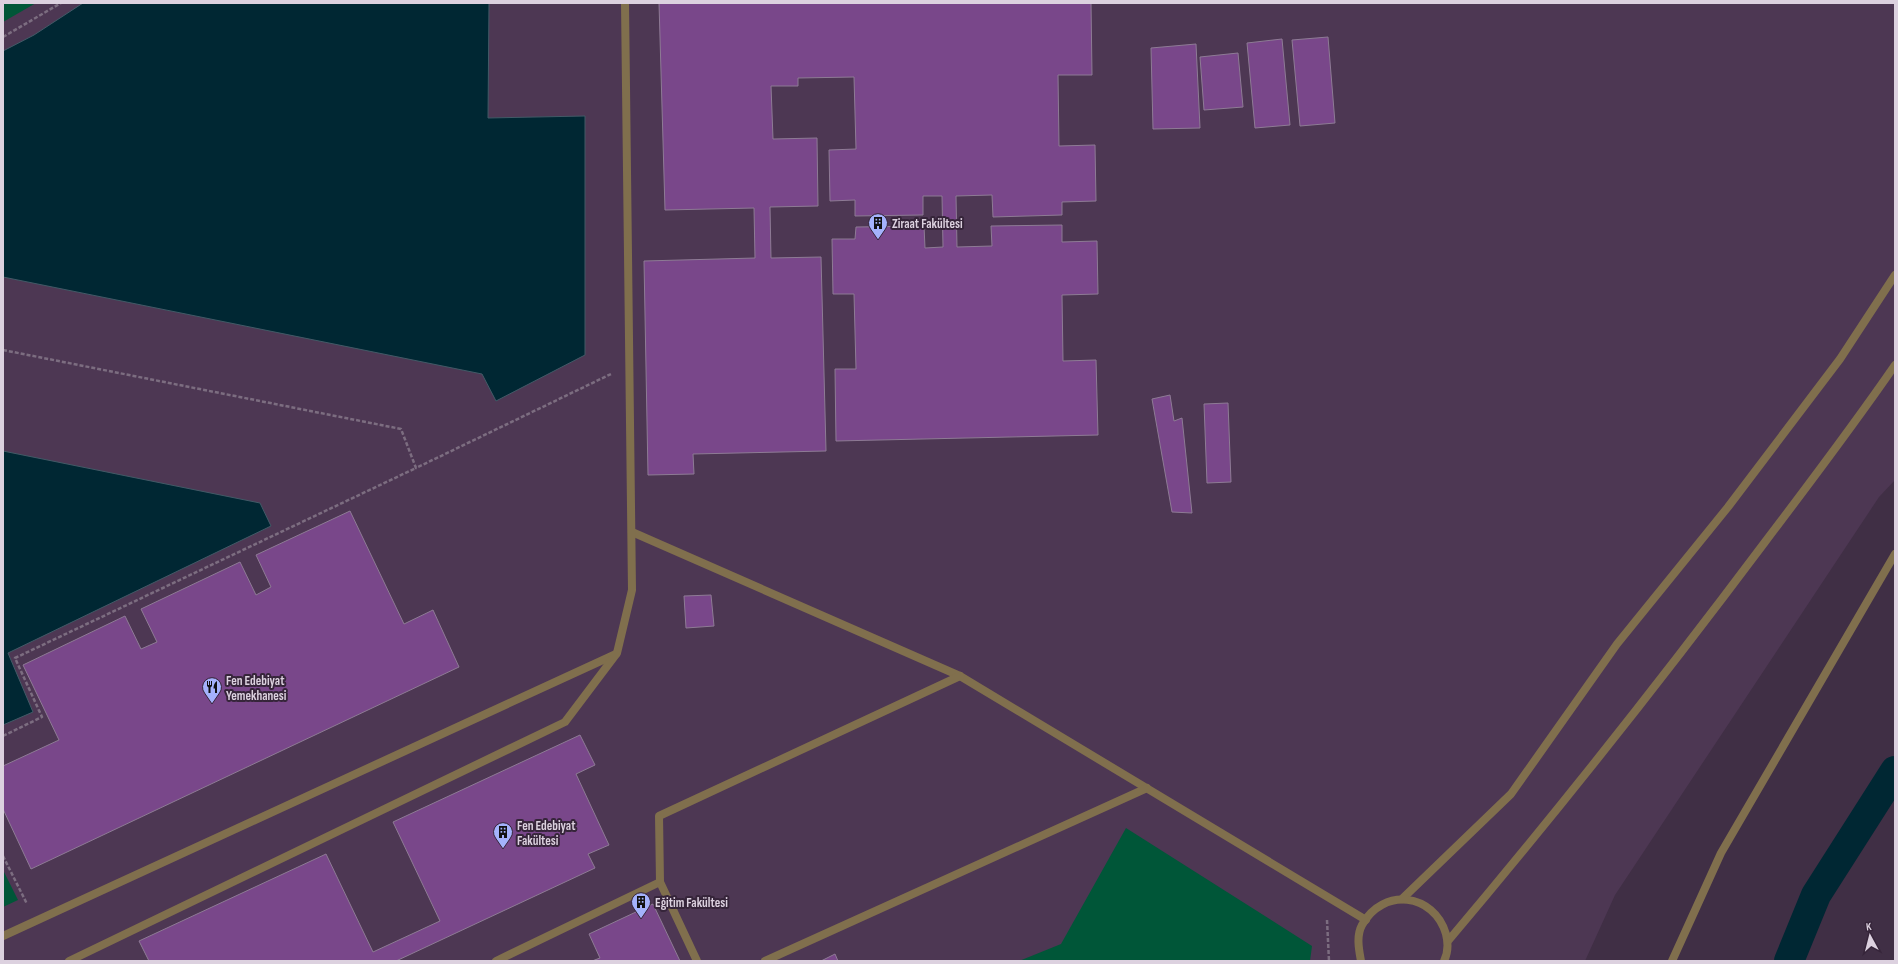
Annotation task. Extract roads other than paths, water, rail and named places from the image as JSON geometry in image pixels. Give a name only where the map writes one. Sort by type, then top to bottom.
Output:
[{"type":"street","points":[[69,961],[564,722],[617,653],[632,590],[625,3]]},
{"type":"street","points":[[1402,899],[1511,794],[1617,644],[1728,507],[1840,359],[1895,276]]},
{"type":"street","points":[[1448,941],[1536,837],[1712,613],[1895,365]]},
{"type":"street","points":[[632,532],[960,676],[1366,920]]},
{"type":"street","points":[[1672,961],[1721,853],[1895,554]]},
{"type":"street","points":[[3,936],[617,653]]},
{"type":"street","points":[[697,961],[660,882],[659,816],[960,676]]},
{"type":"street","points":[[765,961],[1147,788]]},
{"type":"street","points":[[496,961],[660,882]]},
{"type":"street","points":[[1361,961],[1358,944],[1362,926],[1373,911],[1386,902],[1402,899],[1418,902],[1432,910],[1443,924],[1448,941],[1444,961]]},
{"type":"water","points":[[83,3],[489,3],[488,118],[585,116],[585,355],[496,401],[482,374],[3,277],[3,51],[34,35]]},
{"type":"water","points":[[3,451],[260,503],[271,526],[8,653],[33,712],[3,725]]},
{"type":"waterway","points":[[1789,961],[1816,895],[1895,771]]},
{"type":"place","name":"Ziraat Fakültesi","points":[[878,240]]},
{"type":"place","name":"Fen Edebiyat Yemekhanesi","points":[[212,704]]},
{"type":"place","name":"Fen Edebiyat Fakültesi","points":[[503,849]]},
{"type":"place","name":"Eğitim Fakültesi","points":[[641,919]]}]
